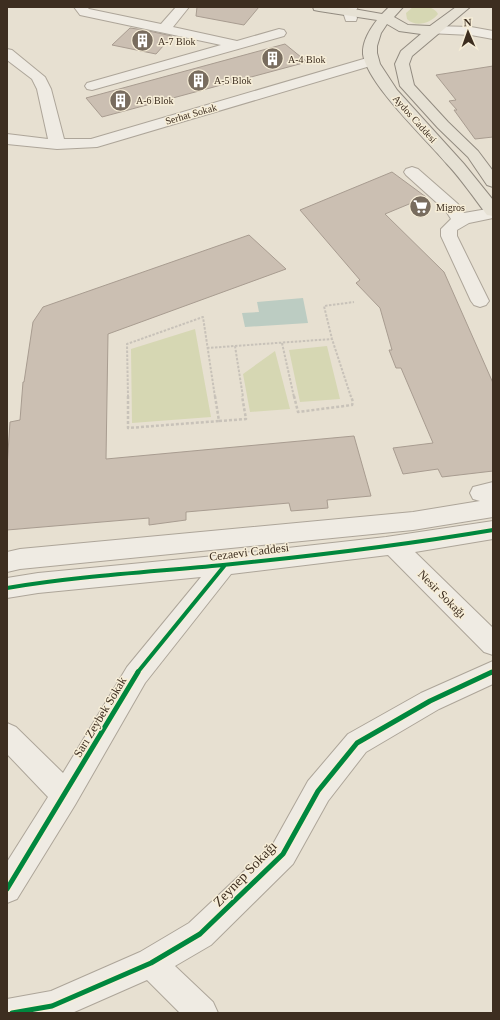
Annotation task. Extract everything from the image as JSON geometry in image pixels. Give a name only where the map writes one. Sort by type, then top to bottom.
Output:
[{"type":"main road","points":[[372,61],[370,52],[374,33],[397,7]]},
{"type":"main road","points":[[324,8],[354,21],[386,18],[404,28],[414,30],[433,30]]},
{"type":"main road","name":"Aydos Caddesi","points":[[455,9],[406,54],[402,64],[407,86],[438,120],[473,154],[493,182]]},
{"type":"main road","name":"Aydos Caddesi","points":[[354,21],[364,52],[372,61],[388,88],[453,161],[493,212]]},
{"type":"street","points":[[80,7],[85,12],[238,45]]},
{"type":"street","points":[[164,29],[183,7]]},
{"type":"street","points":[[455,9],[476,19],[493,24]]},
{"type":"street","points":[[433,30],[471,31],[493,35]]},
{"type":"street","points":[[92,86],[279,33]]},
{"type":"street","points":[[7,53],[38,77],[44,90],[57,144]]},
{"type":"street","name":"Serhat Sokak","points":[[7,139],[57,144],[92,144],[372,61]]},
{"type":"street","points":[[15,76],[38,77]]},
{"type":"street","points":[[412,172],[452,208],[461,221]]},
{"type":"street","points":[[480,301],[449,236],[449,229],[452,224],[493,212]]},
{"type":"street","name":"Cezaevi Caddesi","points":[[7,562],[20,559],[122,548],[413,521],[489,497]]},
{"type":"street","name":"Cezaevi Caddesi","points":[[7,588],[38,583],[225,565],[493,530]]},
{"type":"street","name":"Nesir Sokağı","points":[[392,544],[493,644]]},
{"type":"street","name":"Sarı Zeybek Sokak","points":[[7,888],[65,796],[136,675],[225,565]]},
{"type":"street","name":"Zeynep Sokağı","points":[[17,1012],[52,1006],[151,963],[200,934],[282,854],[318,791],[357,743],[430,701],[493,672]]},
{"type":"street","points":[[7,736],[65,796]]},
{"type":"street","points":[[151,963],[202,1013]]},
{"type":"path","points":[[282,343],[298,412],[352,405],[353,402],[332,339],[324,306],[354,302]]},
{"type":"path","points":[[219,421],[203,317],[127,344],[128,428],[246,419],[235,346]]},
{"type":"path","points":[[207,348],[332,339]]},
{"type":"green space","points":[[413,7],[430,8],[438,14],[427,22],[419,24],[411,22],[407,19],[406,13]]},
{"type":"green space","points":[[195,329],[211,417],[132,423],[131,349]]},
{"type":"green space","points":[[327,346],[340,399],[300,402],[289,350]]},
{"type":"green space","points":[[275,351],[290,409],[250,412],[243,374]]},
{"type":"shaded area","points":[[303,298],[308,323],[245,327],[242,313],[259,312],[257,302]]},
{"type":"building","points":[[197,7],[259,7],[244,25],[196,16]]},
{"type":"building","name":"A-7 Blok","points":[[130,28],[172,36],[156,54],[112,45]]},
{"type":"building","points":[[285,44],[307,62],[102,117],[86,98]]},
{"type":"building","points":[[493,66],[493,137],[475,139],[454,110],[457,110],[449,101],[456,100],[436,75]]},
{"type":"building","points":[[392,172],[426,197],[385,214],[444,272],[493,383],[493,471],[442,477],[438,469],[403,474],[393,448],[433,443],[401,368],[396,368],[389,350],[392,350],[380,308],[356,283],[360,280],[300,210]]},
{"type":"building","points":[[249,235],[286,269],[108,334],[106,459],[354,436],[371,496],[327,500],[328,508],[291,511],[289,503],[186,512],[186,520],[149,525],[149,518],[7,530],[7,467],[10,422],[20,420],[23,382],[33,322],[43,307]]},
{"type":"cycle path","points":[[7,588],[38,583],[225,565],[420,542],[493,530]]},
{"type":"cycle path","points":[[7,889],[136,675],[225,565]]},
{"type":"cycle path","points":[[12,1013],[52,1006],[151,963],[200,934],[283,854],[318,791],[357,743],[430,701],[493,672]]},
{"type":"place","name":"A-7 Blok","points":[[142,41]]},
{"type":"place","name":"A-4 Blok","points":[[273,59]]},
{"type":"place","name":"A-5 Blok","points":[[198,80]]},
{"type":"place","name":"A-6 Blok","points":[[120,100]]},
{"type":"place","name":"Migros","points":[[420,207]]}]
